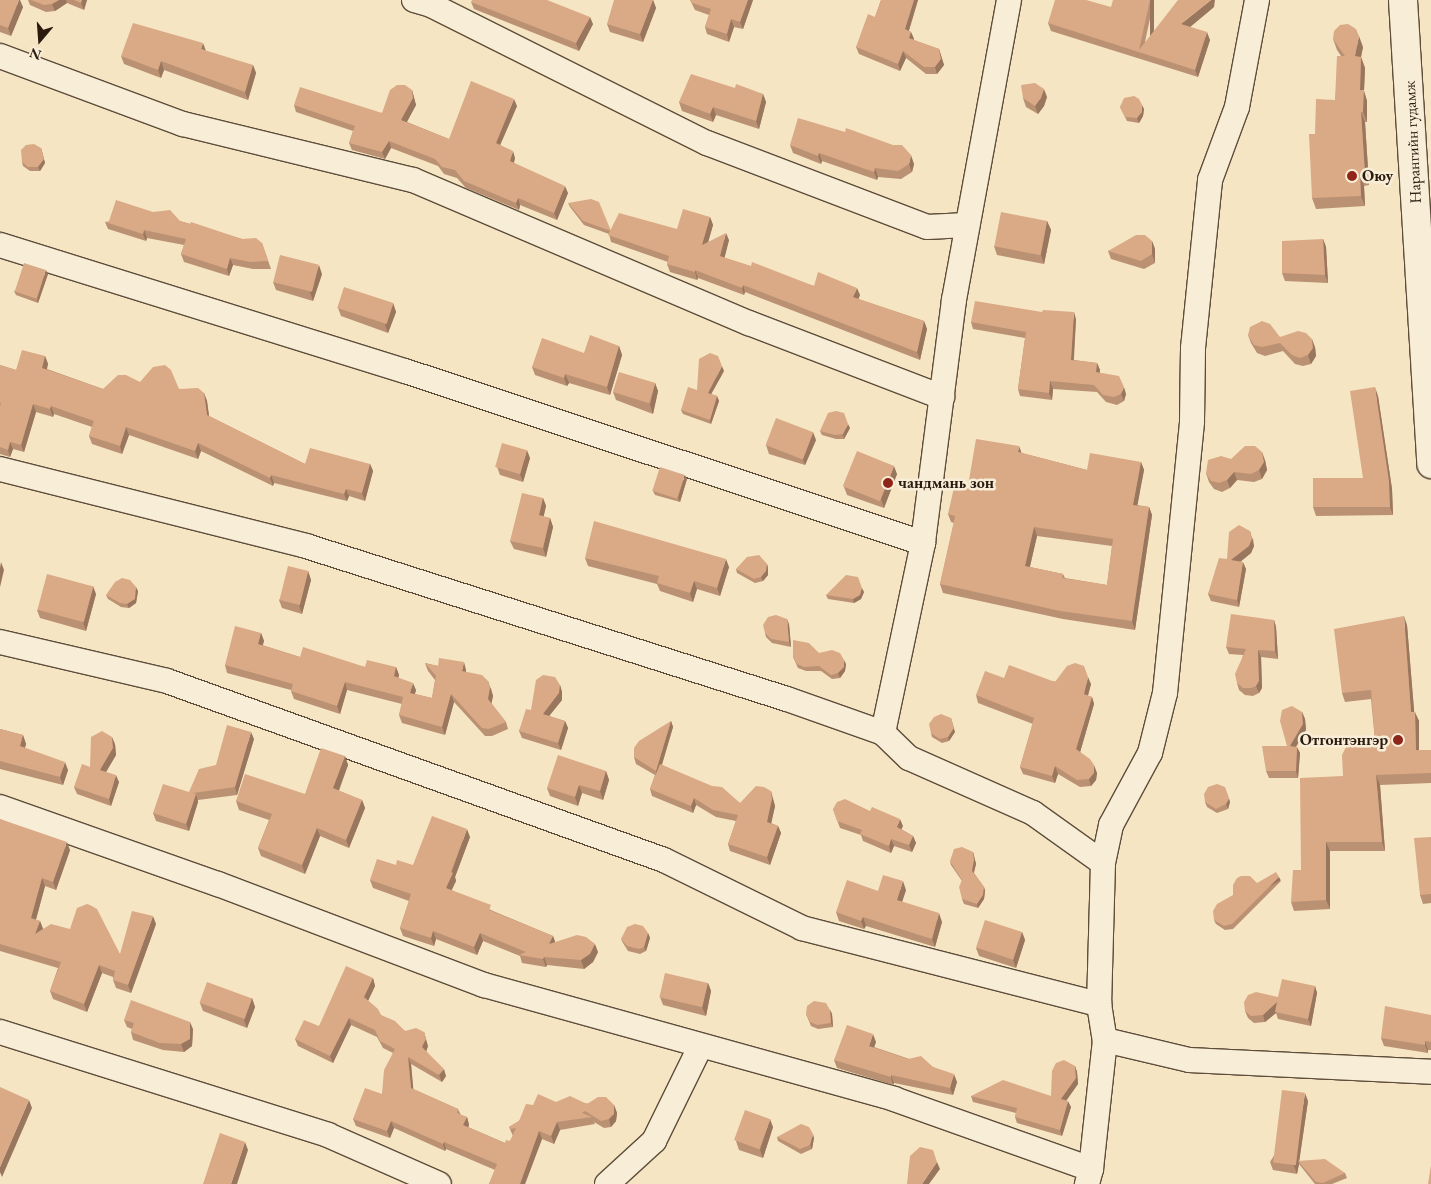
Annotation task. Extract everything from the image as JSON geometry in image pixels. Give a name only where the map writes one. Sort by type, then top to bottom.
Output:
[{"type":"main road","name":"Нарангийн гудамж","points":[[1403,0],[1431,464]]},
{"type":"street","points":[[414,0],[431,5],[707,143],[927,227],[967,225]]},
{"type":"street","points":[[883,732],[924,543],[942,397],[967,225],[1009,0]]},
{"type":"street","points":[[0,807],[218,884],[484,985],[700,1047],[894,1099],[1089,1177],[1102,1080],[1104,1040],[1099,1004],[1103,863],[1112,825],[1150,753],[1165,693],[1192,421],[1193,348],[1210,180],[1237,107],[1257,0]]},
{"type":"street","points":[[0,56],[183,124],[413,180],[749,323],[942,397]]},
{"type":"street","points":[[0,245],[405,371],[924,543]]},
{"type":"street","points":[[0,469],[306,546],[786,699],[883,732],[909,758],[1033,812],[1103,863]]},
{"type":"street","points":[[0,642],[167,681],[664,860],[802,928],[1099,1004]]},
{"type":"street","points":[[0,1032],[328,1135],[439,1184]]},
{"type":"street","points":[[1104,1040],[1190,1060],[1431,1072]]},
{"type":"street","points":[[607,1184],[654,1141],[700,1047]]},
{"type":"building","points":[[0,0],[19,0],[8,28],[0,25]]},
{"type":"building","points":[[31,0],[59,0],[52,4],[44,5]]},
{"type":"building","points":[[472,0],[547,0],[590,17],[576,43],[471,2]]},
{"type":"building","points":[[614,0],[653,0],[640,34],[607,24]]},
{"type":"building","points":[[690,0],[748,0],[740,22],[731,19],[727,34],[705,27],[711,9],[692,3]]},
{"type":"building","points":[[881,0],[914,0],[905,29],[911,32],[909,38],[939,49],[941,59],[935,67],[924,67],[903,51],[898,64],[856,47],[868,14],[875,17]]},
{"type":"building","points":[[1055,0],[1086,0],[1111,7],[1113,0],[1150,0],[1139,50],[1178,0],[1211,0],[1181,24],[1207,32],[1195,70],[1048,23]]},
{"type":"building","points":[[133,23],[203,43],[201,49],[253,65],[245,92],[161,61],[158,70],[121,56]]},
{"type":"building","points":[[1348,24],[1356,29],[1359,36],[1355,56],[1361,57],[1360,90],[1364,90],[1363,112],[1361,112],[1365,174],[1360,175],[1361,196],[1312,198],[1309,134],[1315,134],[1316,99],[1335,100],[1337,56],[1345,56],[1333,39],[1334,31],[1340,25]]},
{"type":"building","points":[[691,74],[735,88],[736,84],[763,94],[756,121],[713,107],[710,114],[679,102]]},
{"type":"building","points":[[471,81],[514,99],[496,143],[513,151],[510,161],[565,186],[554,213],[518,198],[516,203],[464,181],[455,170],[442,167],[435,159],[389,141],[382,152],[349,143],[355,126],[294,105],[300,87],[382,113],[390,90],[397,85],[405,85],[412,90],[413,98],[401,120],[449,139]]},
{"type":"building","points":[[1035,83],[1044,89],[1041,98],[1035,106],[1023,98],[1021,85]]},
{"type":"building","points":[[1134,96],[1139,99],[1142,105],[1142,112],[1137,118],[1125,117],[1120,107],[1124,98]]},
{"type":"building","points":[[798,118],[845,132],[846,128],[893,145],[902,145],[911,155],[909,164],[898,171],[875,168],[874,172],[819,153],[818,156],[790,145]]},
{"type":"building","points":[[34,144],[41,148],[44,159],[38,167],[28,167],[22,162],[21,150],[26,145]]},
{"type":"building","points":[[591,199],[599,202],[611,231],[583,221],[568,203]]},
{"type":"building","points":[[116,200],[153,212],[170,210],[180,221],[190,224],[191,222],[242,239],[256,238],[262,243],[268,261],[250,262],[230,258],[227,269],[181,254],[186,239],[144,230],[143,234],[105,222],[109,221]]},
{"type":"building","points":[[683,209],[710,217],[702,245],[726,233],[720,256],[751,266],[752,262],[814,286],[818,272],[857,288],[853,297],[924,321],[917,352],[743,285],[742,288],[695,270],[695,272],[667,264],[669,256],[608,235],[619,213],[677,229]]},
{"type":"building","points":[[1001,212],[1047,221],[1040,255],[994,246]]},
{"type":"building","points":[[1136,235],[1145,235],[1152,241],[1152,254],[1141,261],[1108,251]]},
{"type":"building","points":[[1323,239],[1325,275],[1282,273],[1282,241]]},
{"type":"building","points":[[280,255],[319,265],[312,292],[273,282]]},
{"type":"building","points":[[24,263],[46,270],[37,299],[15,292]]},
{"type":"building","points":[[344,287],[393,303],[387,324],[337,308]]},
{"type":"building","points":[[975,301],[1042,312],[1043,310],[1074,312],[1071,360],[1097,363],[1096,372],[1119,376],[1124,387],[1121,394],[1114,397],[1103,395],[1094,385],[1050,381],[1049,393],[1018,389],[1026,332],[971,322]]},
{"type":"building","points":[[1262,321],[1270,324],[1280,337],[1298,331],[1306,333],[1312,339],[1313,348],[1308,355],[1300,358],[1292,355],[1280,343],[1262,347],[1254,345],[1248,335],[1250,327]]},
{"type":"building","points":[[590,335],[619,346],[607,387],[565,374],[564,378],[532,367],[542,338],[584,353]]},
{"type":"building","points":[[22,350],[45,356],[42,368],[103,389],[118,375],[126,375],[140,382],[153,367],[165,365],[171,370],[179,389],[198,388],[204,393],[207,415],[305,464],[310,448],[370,464],[362,493],[346,489],[344,494],[271,475],[270,478],[198,443],[195,451],[126,427],[120,446],[89,436],[94,421],[51,406],[50,409],[33,404],[21,445],[10,442],[8,450],[0,447],[0,365],[16,370]]},
{"type":"building","points":[[710,353],[718,356],[722,366],[708,393],[717,396],[710,420],[681,410],[688,387],[697,390],[699,359]]},
{"type":"building","points":[[619,372],[655,383],[649,403],[613,392]]},
{"type":"building","points":[[1375,387],[1389,481],[1390,507],[1313,507],[1313,478],[1363,478],[1350,391]]},
{"type":"building","points":[[836,411],[844,413],[848,424],[843,434],[835,435],[820,431],[828,413]]},
{"type":"building","points":[[776,418],[813,432],[803,459],[766,445]]},
{"type":"building","points":[[976,439],[1019,446],[1018,452],[1087,470],[1090,453],[1141,462],[1133,505],[1149,507],[1132,621],[1060,611],[940,584],[955,516],[948,514],[955,483],[968,486]],"holes":[[[1034,527],[1113,539],[1107,585],[1062,578],[1063,574],[1025,566]]]},
{"type":"building","points":[[502,443],[527,450],[520,474],[495,467]]},
{"type":"building","points":[[1245,446],[1255,446],[1262,452],[1264,462],[1259,470],[1251,474],[1234,472],[1227,480],[1219,483],[1211,481],[1206,473],[1208,460],[1221,456],[1231,459]]},
{"type":"building","points":[[857,451],[894,466],[880,501],[843,486]]},
{"type":"building","points":[[660,467],[685,475],[677,499],[652,491]]},
{"type":"building","points":[[522,493],[543,498],[539,515],[550,518],[543,548],[510,541]]},
{"type":"building","points":[[594,521],[726,559],[717,588],[694,581],[690,593],[657,583],[659,576],[585,558]]},
{"type":"building","points":[[1239,525],[1250,531],[1252,539],[1249,546],[1231,560],[1243,562],[1237,600],[1208,594],[1219,558],[1227,559],[1229,532]]},
{"type":"building","points":[[759,555],[767,564],[766,571],[761,577],[754,579],[736,569],[747,557]]},
{"type":"building","points":[[288,566],[308,571],[300,605],[280,600]]},
{"type":"building","points":[[47,574],[93,586],[84,622],[37,610]]},
{"type":"building","points":[[846,575],[858,577],[862,588],[860,595],[853,599],[826,595]]},
{"type":"building","points":[[122,578],[130,580],[136,587],[135,599],[127,604],[120,603],[106,595],[115,582]]},
{"type":"building","points":[[1231,614],[1274,620],[1275,651],[1258,650],[1259,681],[1256,686],[1251,688],[1243,688],[1237,683],[1235,674],[1246,649],[1226,647]]},
{"type":"building","points":[[776,615],[787,619],[789,642],[771,639],[765,633],[763,625],[768,617]]},
{"type":"building","points":[[1404,616],[1411,712],[1415,712],[1416,750],[1431,750],[1431,773],[1376,775],[1382,842],[1326,842],[1326,900],[1291,902],[1293,870],[1301,870],[1300,778],[1343,776],[1342,755],[1346,747],[1375,740],[1371,690],[1342,693],[1334,629]]},
{"type":"building","points":[[235,626],[261,633],[258,644],[300,657],[303,647],[365,667],[367,660],[396,667],[394,676],[413,683],[410,693],[432,698],[436,676],[425,663],[438,666],[439,658],[464,662],[462,671],[482,675],[488,681],[490,688],[488,699],[506,722],[489,729],[482,728],[451,694],[442,727],[399,715],[403,697],[345,682],[337,706],[291,691],[293,684],[225,665]]},
{"type":"building","points":[[793,640],[809,643],[819,653],[832,650],[840,653],[844,660],[844,667],[838,673],[831,675],[819,666],[804,667],[797,664],[793,657]]},
{"type":"building","points":[[1075,663],[1084,666],[1088,677],[1084,694],[1092,697],[1076,749],[1090,759],[1094,765],[1094,773],[1089,779],[1077,780],[1055,766],[1052,776],[1020,767],[1034,718],[976,695],[985,671],[1004,678],[1009,665],[1055,682],[1067,666]]},
{"type":"building","points":[[543,675],[555,677],[560,685],[559,693],[543,714],[565,721],[558,743],[519,731],[526,709],[531,710],[536,680]]},
{"type":"building","points":[[1292,706],[1302,712],[1303,724],[1290,746],[1297,747],[1296,771],[1266,771],[1262,746],[1287,746],[1280,721],[1282,710]]},
{"type":"building","points":[[941,714],[951,718],[954,728],[948,737],[940,739],[931,733],[929,724],[934,717]]},
{"type":"building","points":[[671,721],[656,771],[634,757],[634,748],[639,741]]},
{"type":"building","points":[[227,725],[251,732],[235,787],[193,793],[196,794],[186,824],[153,813],[163,784],[189,792],[199,769],[216,765]]},
{"type":"building","points":[[0,729],[23,735],[20,746],[65,762],[60,777],[0,761]]},
{"type":"building","points":[[102,731],[112,737],[113,748],[100,770],[116,775],[109,799],[74,787],[82,764],[90,767],[91,737]]},
{"type":"building","points":[[321,748],[345,756],[333,788],[362,800],[346,840],[317,828],[302,865],[258,848],[272,814],[236,801],[245,774],[305,794]]},
{"type":"building","points":[[558,755],[606,771],[600,791],[579,785],[575,797],[547,788]]},
{"type":"building","points":[[660,764],[712,786],[722,787],[740,803],[756,786],[764,787],[771,791],[772,799],[767,822],[778,826],[767,857],[728,844],[738,815],[713,810],[694,798],[691,806],[650,789]]},
{"type":"building","points":[[1217,784],[1225,787],[1229,798],[1226,804],[1216,809],[1205,802],[1204,794],[1208,787]]},
{"type":"building","points":[[845,799],[870,811],[872,807],[900,819],[897,827],[913,836],[909,845],[891,839],[889,846],[860,834],[862,830],[837,821],[833,809],[837,802]]},
{"type":"building","points":[[432,816],[467,829],[451,872],[453,873],[446,888],[491,905],[489,910],[553,936],[549,944],[577,935],[586,937],[595,944],[590,954],[581,960],[544,957],[543,959],[519,955],[526,952],[480,933],[474,947],[433,931],[431,938],[400,928],[411,894],[370,880],[377,859],[396,865],[397,860],[413,865]]},
{"type":"building","points":[[0,819],[67,842],[53,882],[42,878],[31,918],[40,921],[35,934],[51,924],[70,929],[77,908],[87,904],[97,909],[120,954],[132,911],[153,916],[128,985],[113,980],[115,971],[99,965],[84,1004],[50,991],[61,962],[0,944]]},
{"type":"building","points":[[1431,837],[1431,894],[1420,895],[1414,838]]},
{"type":"building","points":[[962,847],[973,852],[972,871],[984,887],[983,895],[977,904],[962,899],[959,887],[962,880],[950,861],[954,849]]},
{"type":"building","points":[[1276,872],[1279,877],[1232,924],[1224,926],[1214,920],[1213,911],[1217,904],[1233,895],[1233,885],[1237,878],[1250,876],[1257,883]]},
{"type":"building","points":[[883,875],[903,881],[897,900],[939,913],[932,939],[863,917],[861,921],[836,912],[847,880],[878,891]]},
{"type":"building","points":[[985,920],[1022,932],[1013,960],[976,948]]},
{"type":"building","points":[[635,924],[643,926],[648,933],[644,947],[639,949],[627,946],[621,939],[627,927]]},
{"type":"building","points":[[346,966],[373,978],[364,997],[378,1009],[381,1015],[395,1021],[405,1031],[416,1028],[424,1032],[426,1039],[422,1047],[444,1069],[439,1075],[408,1057],[411,1088],[458,1109],[457,1113],[467,1117],[463,1125],[505,1143],[506,1140],[510,1141],[516,1128],[510,1129],[509,1127],[519,1121],[526,1104],[533,1105],[538,1094],[556,1102],[570,1096],[587,1104],[598,1097],[606,1097],[614,1105],[614,1114],[609,1119],[601,1121],[585,1111],[582,1113],[592,1117],[557,1122],[551,1136],[539,1131],[520,1184],[489,1184],[497,1164],[444,1142],[443,1144],[391,1121],[387,1131],[353,1119],[365,1088],[382,1094],[384,1070],[395,1049],[380,1041],[375,1030],[349,1018],[330,1056],[295,1039],[304,1020],[319,1026]]},
{"type":"building","points":[[665,973],[708,983],[702,1007],[659,997]]},
{"type":"building","points":[[1282,979],[1315,986],[1308,1019],[1275,1012],[1277,1002],[1263,1015],[1251,1016],[1245,1011],[1244,1002],[1248,995],[1256,992],[1278,997]]},
{"type":"building","points":[[207,982],[252,998],[245,1019],[199,1003]]},
{"type":"building","points":[[131,1000],[190,1022],[190,1039],[181,1044],[160,1043],[131,1032],[134,1023],[124,1020]]},
{"type":"building","points":[[814,1001],[826,1003],[830,1010],[831,1023],[817,1025],[810,1022],[806,1014],[807,1006]]},
{"type":"building","points":[[1385,1006],[1431,1015],[1431,1042],[1425,1041],[1425,1045],[1381,1038]]},
{"type":"building","points":[[847,1025],[873,1034],[869,1046],[908,1059],[921,1056],[933,1067],[954,1074],[950,1088],[891,1075],[891,1077],[834,1060]]},
{"type":"building","points":[[1064,1060],[1075,1066],[1076,1078],[1061,1099],[1068,1101],[1060,1130],[1015,1117],[1017,1108],[971,1096],[1003,1080],[1051,1096],[1052,1071],[1056,1063]]},
{"type":"building","points":[[0,1087],[29,1100],[0,1167]]},
{"type":"building","points":[[1282,1090],[1305,1093],[1296,1165],[1273,1162]]},
{"type":"building","points":[[745,1110],[770,1119],[759,1149],[734,1140]]},
{"type":"building","points":[[801,1124],[809,1127],[813,1134],[810,1145],[800,1149],[777,1137]]},
{"type":"building","points":[[220,1133],[245,1142],[231,1184],[203,1184]]},
{"type":"building","points":[[920,1147],[933,1150],[937,1162],[922,1184],[907,1184],[910,1156]]},
{"type":"building","points":[[1325,1159],[1345,1173],[1323,1183],[1316,1182],[1298,1161]]},
{"type":"building","points":[[1431,1165],[1431,1184],[1428,1184]]},
{"type":"place","name":"Оюу","points":[[1352,176]]},
{"type":"place","name":"чандмань зон","points":[[888,483]]},
{"type":"place","name":"Отгонтэнгэр","points":[[1398,740]]}]
